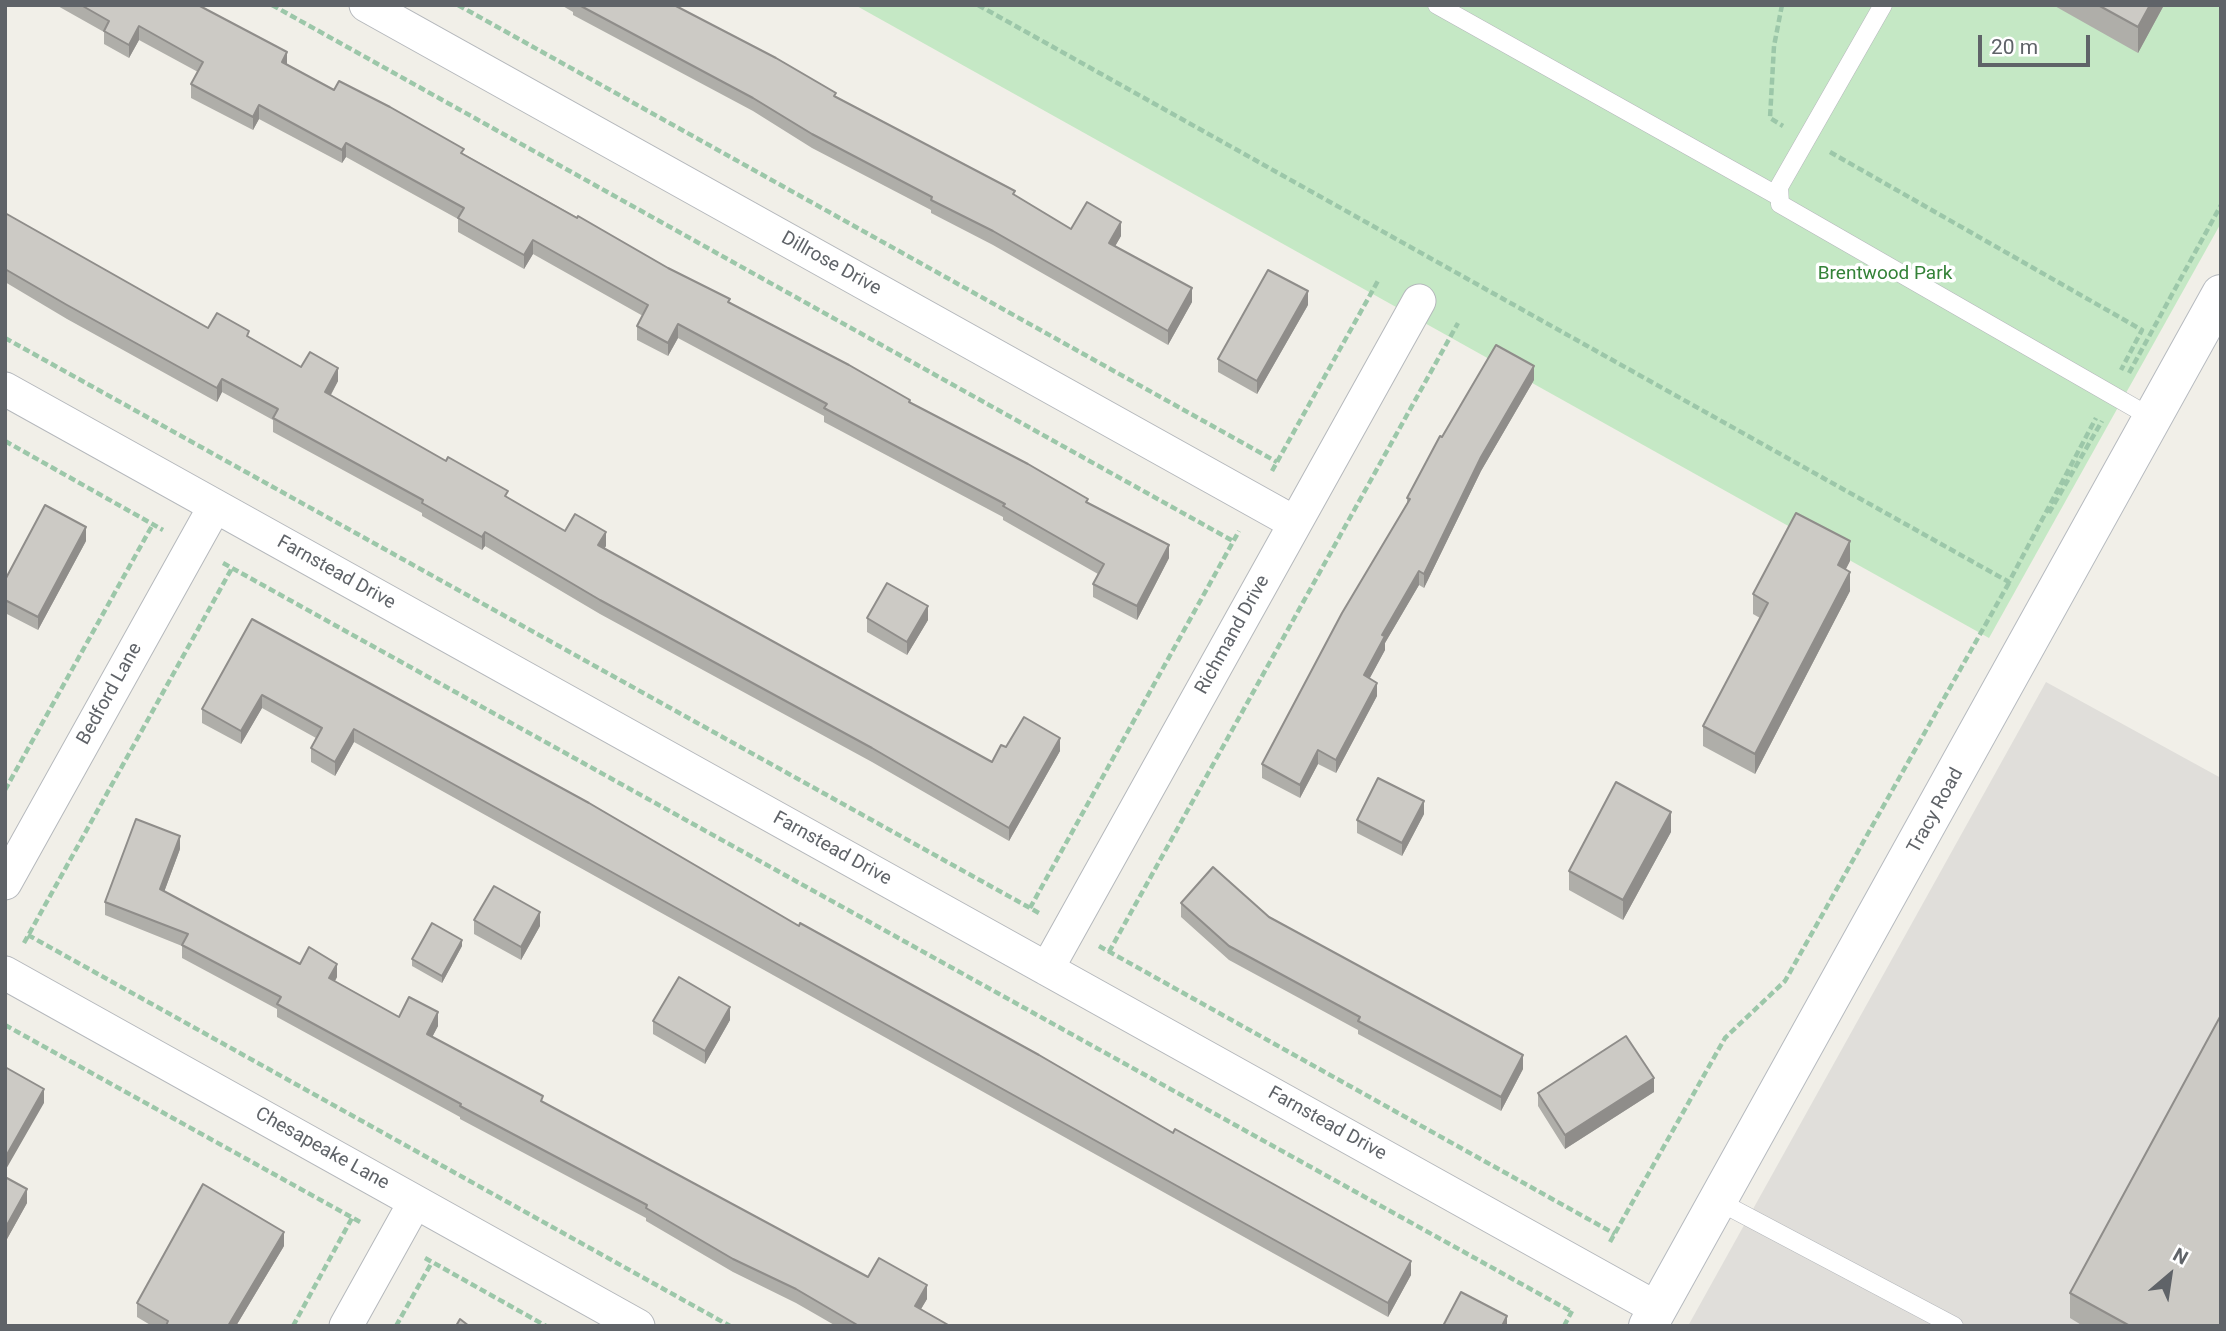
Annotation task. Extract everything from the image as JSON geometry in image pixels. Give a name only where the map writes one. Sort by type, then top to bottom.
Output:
[{"type":"street","name":"Dillrose Drive","points":[[366,5],[1295,523]]},
{"type":"street","name":"Tracy Road","points":[[1653,1317],[2221,295]]},
{"type":"street","name":"Richmand Drive","points":[[1048,969],[1419,301]]},
{"type":"street","name":"Farnstead Drive","points":[[5,389],[1593,1273],[1653,1317]]},
{"type":"street","name":"Bedford Lane","points":[[5,883],[215,506]]},
{"type":"street","name":"Chesapeake Lane","points":[[6,973],[638,1326]]},
{"type":"street","points":[[346,1326],[415,1202]]},
{"type":"lane","points":[[1437,5],[1778,196]]},
{"type":"lane","points":[[1883,5],[1779,187],[1780,204],[2154,419]]},
{"type":"lane","points":[[1718,1201],[1954,1326]]},
{"type":"path","points":[[272,5],[1233,541]]},
{"type":"path","points":[[458,5],[1277,461]]},
{"type":"path","points":[[978,5],[2009,582]]},
{"type":"path","points":[[1782,5],[1774,46],[1770,118],[1793,131]]},
{"type":"path","points":[[1826,150],[2142,330],[2117,378]]},
{"type":"path","points":[[1564,1326],[1726,1038],[1786,981],[2221,205]]},
{"type":"path","points":[[1030,908],[1379,279]]},
{"type":"path","points":[[1109,951],[1458,323]]},
{"type":"path","points":[[5,338],[1615,1234]]},
{"type":"path","points":[[2009,582],[2098,414]]},
{"type":"path","points":[[5,441],[1572,1312]]},
{"type":"path","points":[[5,790],[153,524]]},
{"type":"path","points":[[6,973],[232,568]]},
{"type":"path","points":[[29,935],[730,1326]]},
{"type":"path","points":[[5,1025],[547,1326]]},
{"type":"path","points":[[293,1326],[352,1218]]},
{"type":"path","points":[[396,1326],[432,1262]]},
{"type":"shaded area","points":[[2046,682],[2221,778],[2221,1326],[1688,1326]]},
{"type":"green space","name":"Brentwood Park","points":[[855,5],[2221,5],[2221,223],[1989,638]]},
{"type":"building","points":[[81,5],[198,5],[287,52],[282,62],[334,90],[339,81],[390,107],[464,149],[461,153],[577,218],[578,216],[668,268],[730,299],[728,302],[849,365],[910,400],[909,402],[1028,464],[1088,499],[1086,502],[1169,545],[1137,606],[1093,584],[1104,564],[1003,506],[1005,504],[824,408],[827,404],[678,324],[668,343],[637,326],[648,305],[533,240],[524,255],[458,218],[464,208],[346,143],[342,150],[259,105],[253,117],[191,84],[203,62],[139,26],[129,45],[104,31],[109,21]]},
{"type":"building","points":[[579,5],[674,5],[776,58],[836,93],[834,96],[1015,191],[1013,194],[1071,229],[1087,202],[1121,222],[1109,243],[1192,288],[1168,331],[993,231],[931,200],[932,197]]},
{"type":"building","points":[[2098,5],[2150,5],[2138,27]]},
{"type":"building","points":[[5,213],[208,328],[217,313],[249,331],[247,336],[301,367],[310,352],[338,368],[325,392],[446,461],[448,457],[508,491],[505,496],[565,531],[575,514],[606,532],[598,545],[992,762],[1001,745],[1006,747],[1024,717],[1060,738],[1009,828],[872,748],[600,600],[485,532],[482,537],[422,503],[423,500],[273,418],[278,409],[222,379],[217,388],[5,269]]},
{"type":"building","points":[[1268,270],[1308,291],[1257,381],[1218,359]]},
{"type":"building","points":[[1496,345],[1534,366],[1481,457],[1424,574],[1419,571],[1382,635],[1385,636],[1364,675],[1377,683],[1336,760],[1318,750],[1300,785],[1262,764],[1342,613],[1410,499],[1407,498],[1440,436],[1442,437]]},
{"type":"building","points":[[45,505],[86,527],[38,617],[5,600],[5,580]]},
{"type":"building","points":[[1796,513],[1850,541],[1838,565],[1850,572],[1755,754],[1703,726],[1768,603],[1753,594]]},
{"type":"building","points":[[887,583],[928,606],[907,642],[867,618]]},
{"type":"building","points":[[252,619],[589,803],[799,926],[800,923],[1039,1055],[1173,1133],[1175,1129],[1411,1261],[1388,1303],[354,729],[335,762],[311,748],[322,728],[262,695],[241,731],[202,709]]},
{"type":"building","points":[[1378,778],[1424,801],[1402,843],[1357,820]]},
{"type":"building","points":[[1616,782],[1671,812],[1623,900],[1569,871]]},
{"type":"building","points":[[136,819],[180,836],[160,889],[300,964],[309,947],[337,964],[329,978],[399,1017],[409,997],[438,1012],[427,1034],[543,1096],[541,1101],[868,1277],[879,1258],[927,1285],[915,1306],[950,1326],[859,1326],[796,1289],[733,1259],[646,1208],[647,1205],[460,1106],[461,1104],[277,1004],[281,997],[182,945],[188,934],[105,902]]},
{"type":"building","points":[[1213,867],[1269,917],[1523,1055],[1501,1097],[1358,1021],[1360,1017],[1229,946],[1181,903]]},
{"type":"building","points":[[494,886],[540,912],[521,947],[474,920]]},
{"type":"building","points":[[432,923],[462,940],[442,976],[412,959]]},
{"type":"building","points":[[679,977],[730,1007],[705,1051],[653,1021]]},
{"type":"building","points":[[2221,1015],[2221,1326],[2130,1326],[2070,1293]]},
{"type":"building","points":[[1626,1036],[1654,1078],[1565,1135],[1538,1093]]},
{"type":"building","points":[[5,1067],[44,1089],[5,1158]]},
{"type":"building","points":[[5,1177],[27,1189],[7,1225],[5,1224]]},
{"type":"building","points":[[203,1184],[284,1232],[228,1326],[166,1326],[168,1321],[137,1303]]},
{"type":"building","points":[[1461,1292],[1507,1316],[1502,1326],[1443,1326]]},
{"type":"building","points":[[460,1319],[469,1326],[456,1326]]}]
